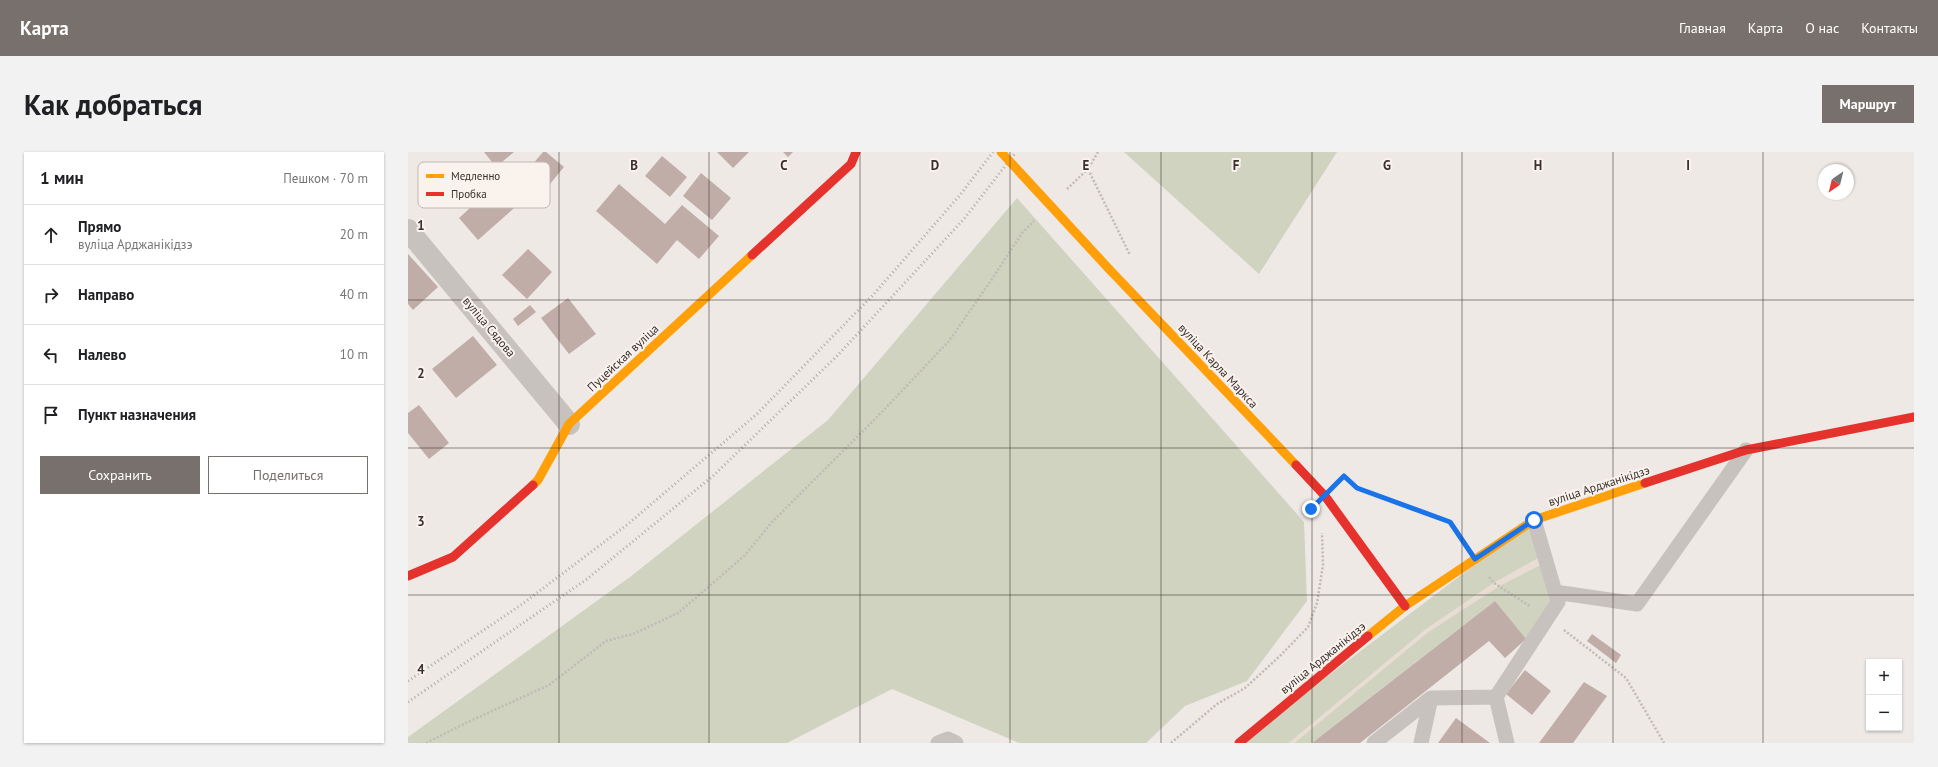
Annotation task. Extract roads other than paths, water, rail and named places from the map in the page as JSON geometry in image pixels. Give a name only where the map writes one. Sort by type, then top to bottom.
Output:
[{"type":"main road","name":"Пуцейская вуліца","points":[[408,576],[453,557],[538,480],[569,424],[852,164],[856,152]]},
{"type":"main road","name":"вуліца Карла Маркса","points":[[1001,152],[1109,269],[1125,284],[1325,496],[1405,606]]},
{"type":"main road","name":"вуліца Арджанікідзэ","points":[[1239,743],[1405,606],[1534,520],[1746,450],[1914,417]]},
{"type":"street","name":"вуліца Сядова","points":[[408,230],[569,424]]},
{"type":"lane","points":[[1555,592],[1637,604],[1746,450]]},
{"type":"lane","points":[[1507,743],[1496,698],[1558,602],[1534,520]]},
{"type":"lane","points":[[1374,743],[1431,698],[1496,698]]},
{"type":"lane","points":[[1421,743],[1431,698]]},
{"type":"lane","points":[[938,743],[948,739],[956,743]]},
{"type":"railway","points":[[408,681],[521,605],[628,524],[757,414],[874,294],[960,195],[993,152]]},
{"type":"railway","points":[[408,702],[587,579],[713,476],[837,356],[964,219],[1016,152]]}]
